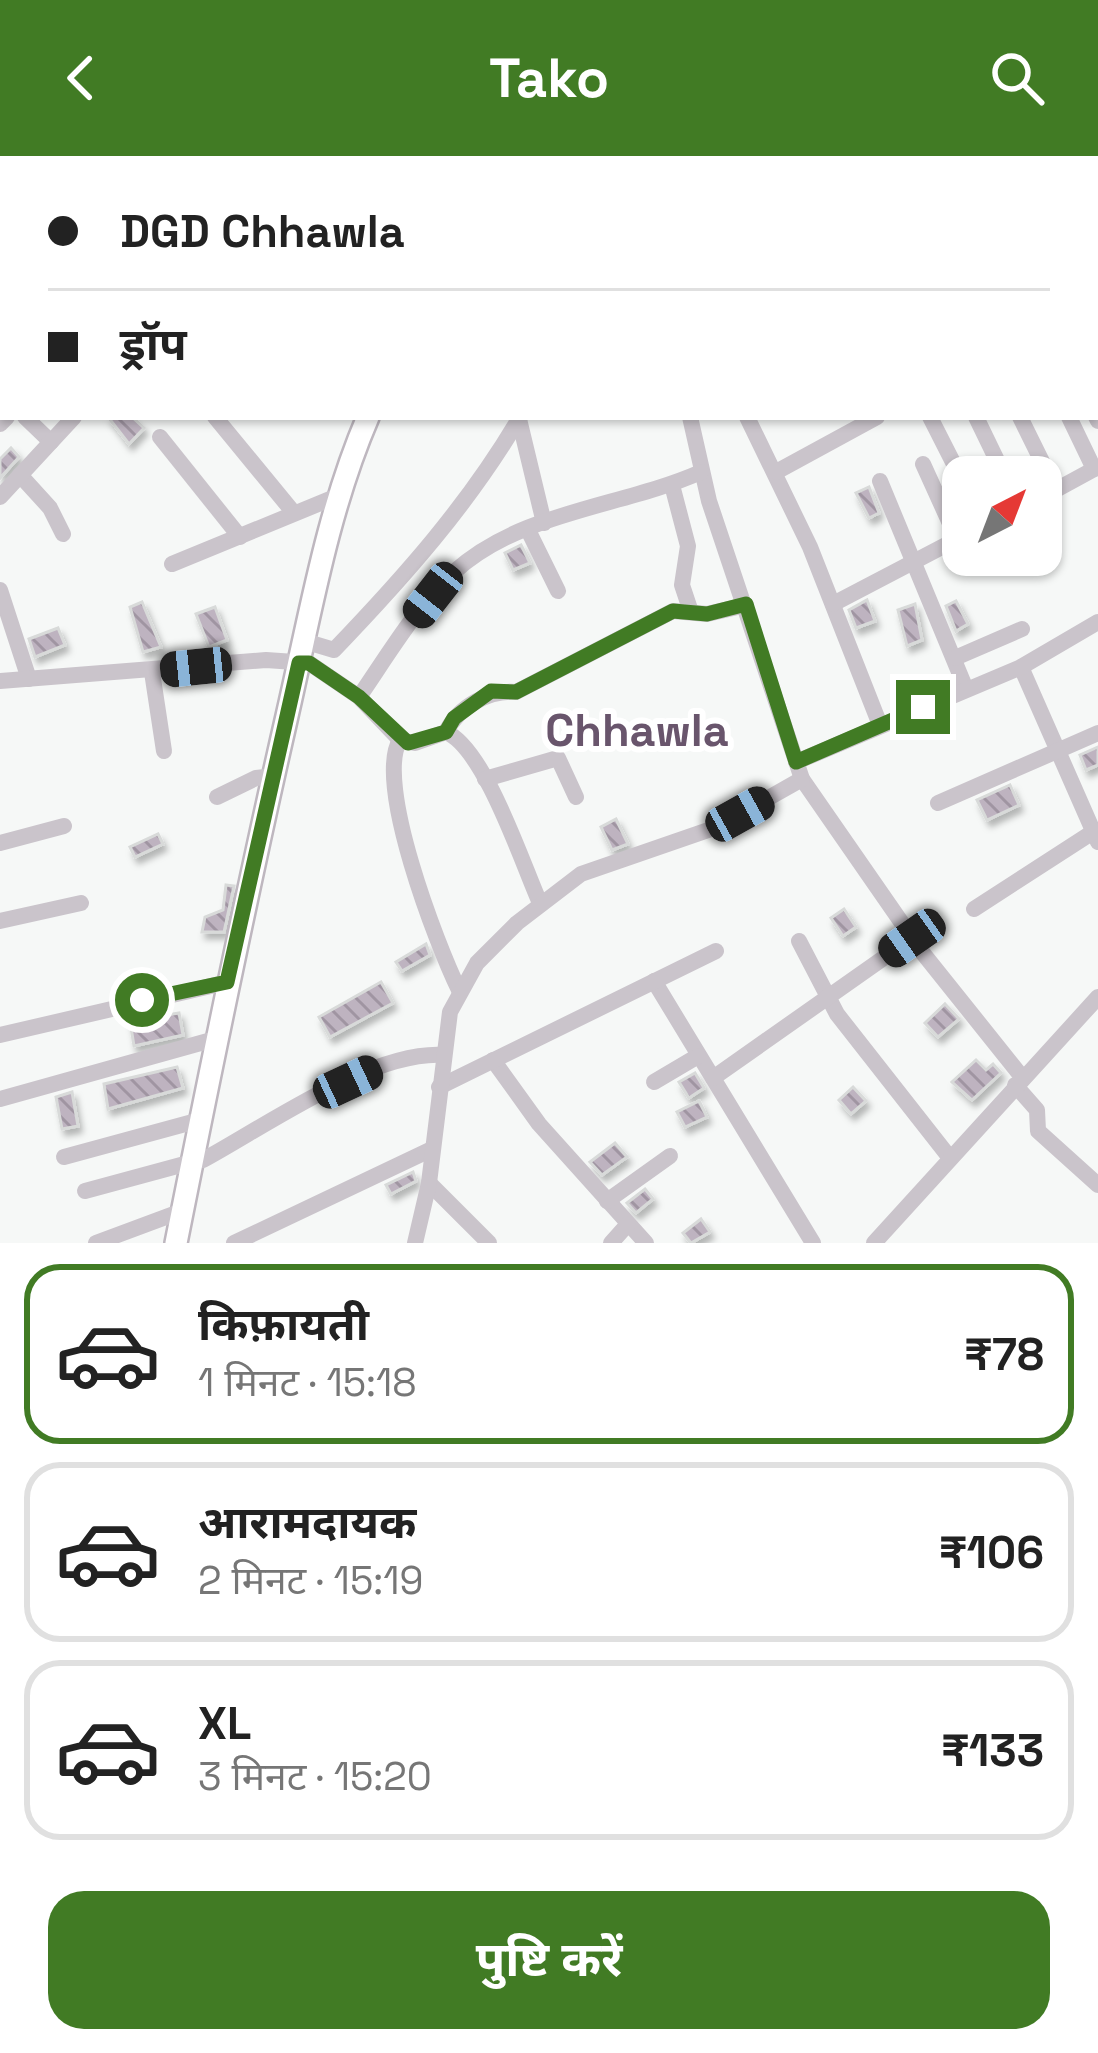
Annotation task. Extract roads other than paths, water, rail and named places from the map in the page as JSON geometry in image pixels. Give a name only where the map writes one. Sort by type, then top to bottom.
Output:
[{"type":"main road","points":[[180,1243],[340,495],[372,420]]},
{"type":"main road","points":[[180,1243],[215,1039],[274,776],[372,420]]},
{"type":"street","points":[[28,420],[51,442]]},
{"type":"street","points":[[0,496],[71,420]]},
{"type":"street","points":[[217,420],[294,513]]},
{"type":"street","points":[[0,682],[152,672],[308,657],[334,650],[471,494],[518,420]]},
{"type":"street","points":[[519,420],[536,527],[558,591]]},
{"type":"street","points":[[691,420],[701,472],[799,771],[912,938],[1018,1081],[1037,1110],[1035,1126],[1098,1185]]},
{"type":"street","points":[[749,420],[833,604],[880,725]]},
{"type":"street","points":[[776,472],[871,420]]},
{"type":"street","points":[[932,420],[950,456]]},
{"type":"street","points":[[977,420],[995,456]]},
{"type":"street","points":[[1021,420],[1035,456]]},
{"type":"street","points":[[1062,487],[1096,468],[1071,420]]},
{"type":"street","points":[[160,437],[240,537]]},
{"type":"street","points":[[923,464],[942,502]]},
{"type":"street","points":[[359,697],[433,595],[471,559],[536,527],[701,472]]},
{"type":"street","points":[[20,475],[50,508],[63,534]]},
{"type":"street","points":[[880,481],[966,689]]},
{"type":"street","points":[[672,485],[688,546],[682,585],[689,609]]},
{"type":"street","points":[[172,564],[340,495]]},
{"type":"street","points":[[833,604],[942,548]]},
{"type":"street","points":[[406,572],[433,595]]},
{"type":"street","points":[[0,590],[29,679]]},
{"type":"street","points":[[308,657],[359,697],[400,740],[415,743],[446,732],[454,718],[491,691],[516,692],[635,627],[689,609],[703,614],[746,604]]},
{"type":"street","points":[[415,1243],[429,1183],[442,1054],[459,990],[495,943],[540,903],[601,865],[717,826],[880,725],[1021,667],[1098,622]]},
{"type":"street","points":[[955,658],[1022,629]]},
{"type":"street","points":[[974,909],[1094,824],[1021,667]]},
{"type":"street","points":[[152,672],[164,751]]},
{"type":"street","points":[[446,732],[455,737],[485,779],[540,903]]},
{"type":"street","points":[[938,803],[1098,733]]},
{"type":"street","points":[[400,740],[391,766],[397,812],[439,948],[459,990]]},
{"type":"street","points":[[485,779],[558,758],[576,797]]},
{"type":"street","points":[[217,796],[256,778],[274,776]]},
{"type":"street","points":[[0,843],[64,826]]},
{"type":"street","points":[[0,921],[81,903]]},
{"type":"street","points":[[713,1078],[912,938]]},
{"type":"street","points":[[799,941],[828,1000],[950,1158]]},
{"type":"street","points":[[439,1087],[716,951]]},
{"type":"street","points":[[655,981],[813,1243]]},
{"type":"street","points":[[0,1035],[227,982]]},
{"type":"street","points":[[874,1243],[1098,997]]},
{"type":"street","points":[[0,1099],[215,1039]]},
{"type":"street","points":[[85,1191],[197,1161],[374,1070],[414,1055],[442,1054]]},
{"type":"street","points":[[654,1082],[698,1056]]},
{"type":"street","points":[[493,1060],[539,1124],[646,1243]]},
{"type":"street","points":[[64,1157],[200,1120]]},
{"type":"street","points":[[234,1243],[432,1149]]},
{"type":"street","points":[[607,1201],[670,1156]]},
{"type":"street","points":[[429,1183],[489,1243]]},
{"type":"street","points":[[95,1243],[182,1211]]},
{"type":"street","points":[[611,1243],[628,1224]]},
{"type":"district","name":"Chhawla","points":[[637,730]]}]
